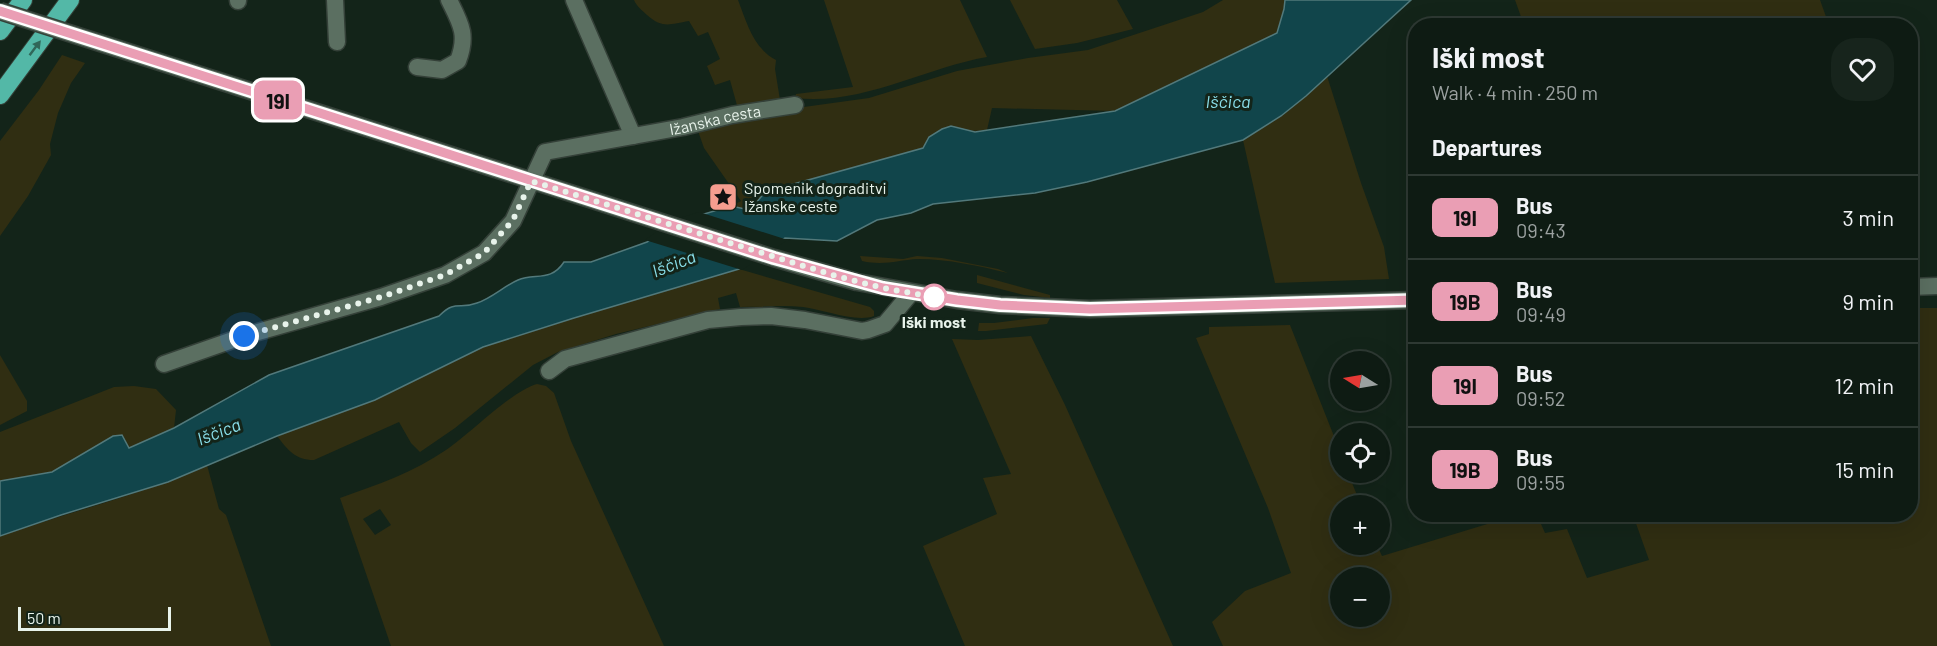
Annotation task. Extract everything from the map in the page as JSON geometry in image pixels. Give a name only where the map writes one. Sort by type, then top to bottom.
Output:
[{"type":"highway","points":[[0,31],[23,0]]},
{"type":"highway","points":[[0,95],[70,0]]},
{"type":"main road","points":[[335,0],[337,42]]},
{"type":"main road","points":[[417,67],[442,70],[458,61],[464,44],[459,20],[449,0]]},
{"type":"main road","points":[[574,0],[633,136]]},
{"type":"main road","points":[[0,11],[568,193],[857,282],[911,293],[1000,305],[1090,309],[1408,300]]},
{"type":"main road","name":"Ižanska cesta","points":[[164,364],[244,336],[381,297],[445,275],[484,253],[513,220],[545,152],[684,127],[732,115],[795,105]]},
{"type":"main road","points":[[1918,287],[1937,286]]},
{"type":"main road","points":[[549,371],[565,358],[708,320],[771,316],[862,331],[879,328],[911,293]]},
{"type":"shaded area","points":[[634,0],[738,0],[756,42],[776,60],[775,69],[780,100],[738,109],[730,80],[715,85],[707,66],[720,59],[708,32],[698,36],[689,21],[662,24],[641,10]]},
{"type":"shaded area","points":[[824,0],[960,0],[987,57],[844,97],[795,98],[796,94],[853,87]]},
{"type":"shaded area","points":[[1010,0],[1117,0],[1133,29],[1077,43],[1035,49]]},
{"type":"shaded area","points":[[1223,0],[1284,0],[1284,9],[1277,33],[1115,111],[992,108],[987,130],[944,128],[930,137],[923,148],[765,192],[756,203],[745,209],[731,206],[741,201],[704,148],[698,131],[782,110],[869,98],[957,71],[1088,50],[1203,12]]},
{"type":"shaded area","points":[[1515,0],[1820,0],[1826,18],[1521,18]]},
{"type":"shaded area","points":[[62,55],[85,63],[71,83],[58,113],[50,144],[51,155],[28,196],[0,236],[0,141],[39,90]]},
{"type":"shaded area","points":[[1327,76],[1384,247],[1389,279],[1275,283],[1243,140],[1281,116]]},
{"type":"shaded area","points":[[860,256],[903,259],[917,256],[942,258],[1008,273],[941,260],[918,259],[884,263],[862,261]]},
{"type":"shaded area","points":[[739,269],[870,307],[874,311],[874,316],[849,317],[795,306],[740,307],[736,293],[718,298],[720,309],[616,334],[558,352],[533,365],[455,428],[420,452],[411,443],[399,422],[314,460],[297,456],[277,436],[375,400],[483,347]]},
{"type":"shaded area","points":[[977,275],[1050,295],[1050,298],[1024,295],[977,283]]},
{"type":"shaded area","points":[[1918,308],[1937,308],[1937,646],[1223,646],[1212,622],[1245,591],[1291,573],[1268,508],[1196,338],[1209,334],[1209,327],[1290,325],[1330,426],[1330,483],[1352,483],[1357,495],[1330,495],[1330,555],[1390,555],[1494,522],[1540,522],[1545,533],[1567,529],[1587,578],[1649,560],[1635,522],[1918,522]]},
{"type":"shaded area","points":[[1050,318],[1047,324],[978,331],[979,323]]},
{"type":"shaded area","points":[[1031,336],[1065,405],[1173,646],[965,646],[923,546],[997,514],[983,478],[1011,474],[952,339],[978,340]]},
{"type":"shaded area","points":[[0,355],[27,401],[27,411],[0,425]]},
{"type":"shaded area","points":[[537,384],[546,386],[554,393],[571,441],[664,646],[391,646],[340,498],[395,477],[434,458],[526,388]],"holes":[[[380,509],[391,525],[375,535],[363,519]]]},
{"type":"shaded area","points":[[134,386],[156,389],[176,410],[174,428],[129,448],[113,436],[52,472],[0,481],[0,432],[114,387]]},
{"type":"shaded area","points":[[207,465],[219,509],[226,515],[271,646],[0,646],[0,536],[131,494]]},
{"type":"water","name":"Iščica","points":[[1285,0],[1411,0],[1306,96],[1281,116],[1243,140],[1087,182],[1035,193],[933,204],[911,213],[877,220],[837,241],[785,238],[739,269],[483,347],[375,400],[277,436],[168,482],[0,536],[0,481],[52,472],[113,436],[122,435],[129,448],[174,428],[269,375],[439,316],[454,306],[477,303],[518,280],[548,275],[564,262],[591,262],[647,242],[674,223],[731,206],[745,209],[756,203],[765,192],[923,148],[929,137],[951,126],[975,132],[1115,111],[1277,33]]},
{"type":"pier","points":[[699,212],[791,241],[786,241],[742,270],[645,240],[673,220]]},
{"type":"bus line","name":"19I","points":[[0,11],[774,258],[883,288],[1000,305],[1090,309],[1408,300]]},
{"type":"place","name":"Spomenik dograditvi Ižanske ceste","points":[[723,197]]},
{"type":"place","name":"Iški most","points":[[934,297]]},
{"type":"route","points":[[244,336],[381,297],[445,275],[484,253],[513,220],[531,181],[836,276],[883,288],[934,297]]}]
